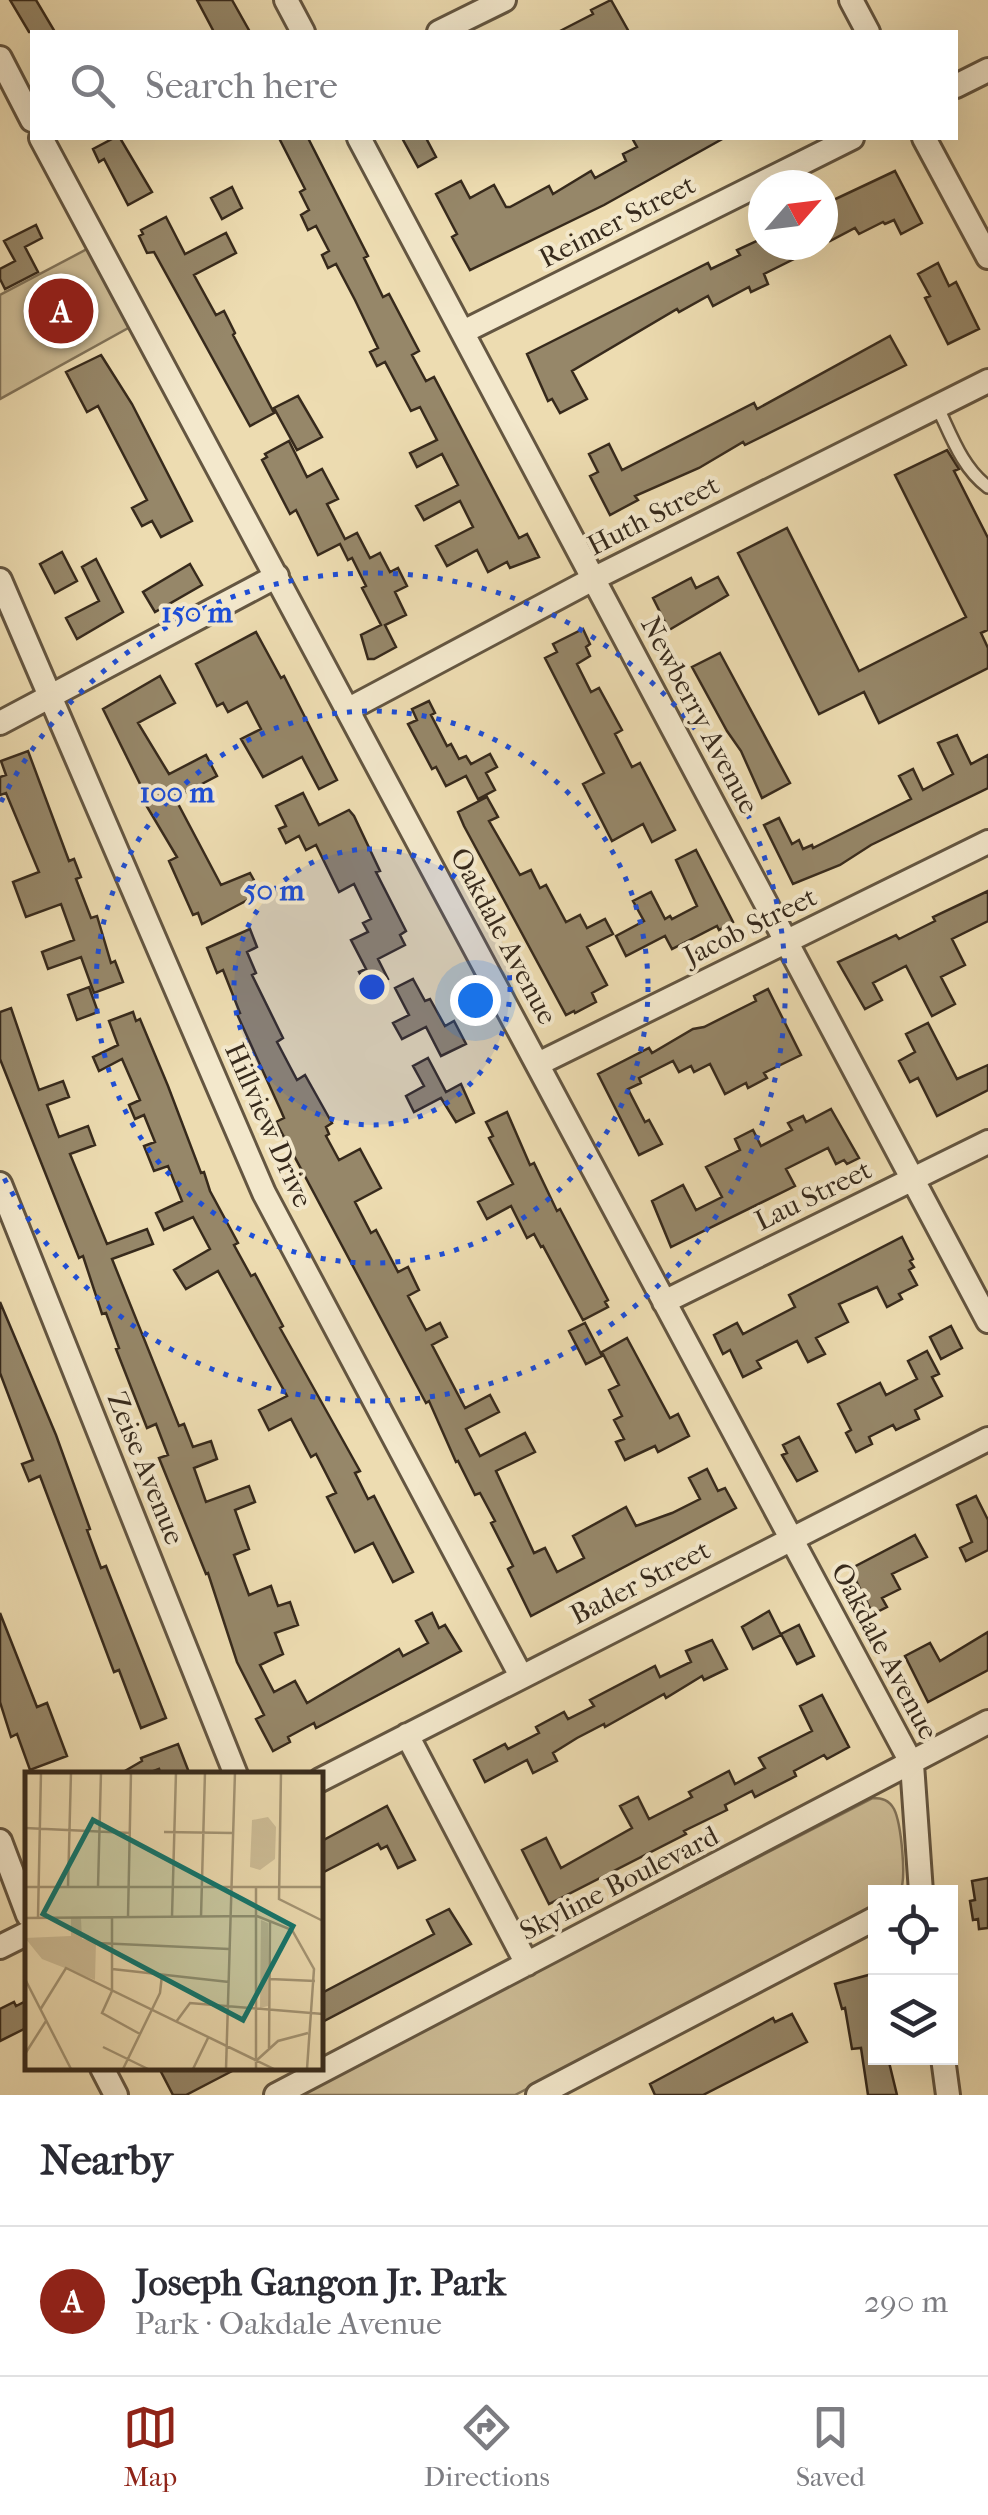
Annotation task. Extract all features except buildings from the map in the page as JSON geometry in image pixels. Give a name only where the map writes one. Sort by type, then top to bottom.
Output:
[{"type":"street","points":[[286,0],[302,30]]},
{"type":"street","points":[[443,30],[504,0]]},
{"type":"street","points":[[851,0],[867,30]]},
{"type":"street","points":[[0,58],[30,116]]},
{"type":"street","points":[[958,85],[988,70]]},
{"type":"street","name":"Oakdale Avenue","points":[[43,140],[912,1764]]},
{"type":"street","name":"Newberry Avenue","points":[[360,140],[988,1321]]},
{"type":"street","name":"Reimer Street","points":[[463,332],[848,140]]},
{"type":"street","points":[[925,140],[988,256]]},
{"type":"street","name":"Huth Street","points":[[349,709],[593,579],[988,381]]},
{"type":"street","points":[[0,722],[277,576]]},
{"type":"street","name":"Hillview Drive","points":[[0,580],[264,1193],[521,1676]]},
{"type":"street","name":"Jacob Street","points":[[538,1064],[988,842]]},
{"type":"street","name":"Lau Street","points":[[664,1302],[988,1142]]},
{"type":"street","name":"Zeise Avenue","points":[[0,1184],[235,1772]]},
{"type":"street","points":[[0,1248],[22,1240]]},
{"type":"street","name":"Bader Street","points":[[322,1779],[988,1439]]},
{"type":"street","name":"Skyline Boulevard","points":[[276,2095],[988,1722]]},
{"type":"street","points":[[408,1735],[527,1964]]},
{"type":"street","points":[[912,1764],[921,1885]]},
{"type":"street","points":[[0,1841],[25,1907]]},
{"type":"street","points":[[538,2095],[868,1922]]},
{"type":"street","points":[[0,1947],[25,1934]]},
{"type":"street","points":[[944,2065],[948,2095]]},
{"type":"street","points":[[103,2070],[116,2095]]},
{"type":"lane","points":[[938,406],[966,464],[988,487]]},
{"type":"shaded area","points":[[89,248],[130,327],[0,399],[0,295]]},
{"type":"shaded area","points":[[873,1798],[888,1802],[894,1809],[901,1838],[902,1885],[868,1885],[868,1911],[515,2095],[298,2095]]},
{"type":"place","name":"Joseph Gangon Jr. Park","points":[[61,311]]}]
